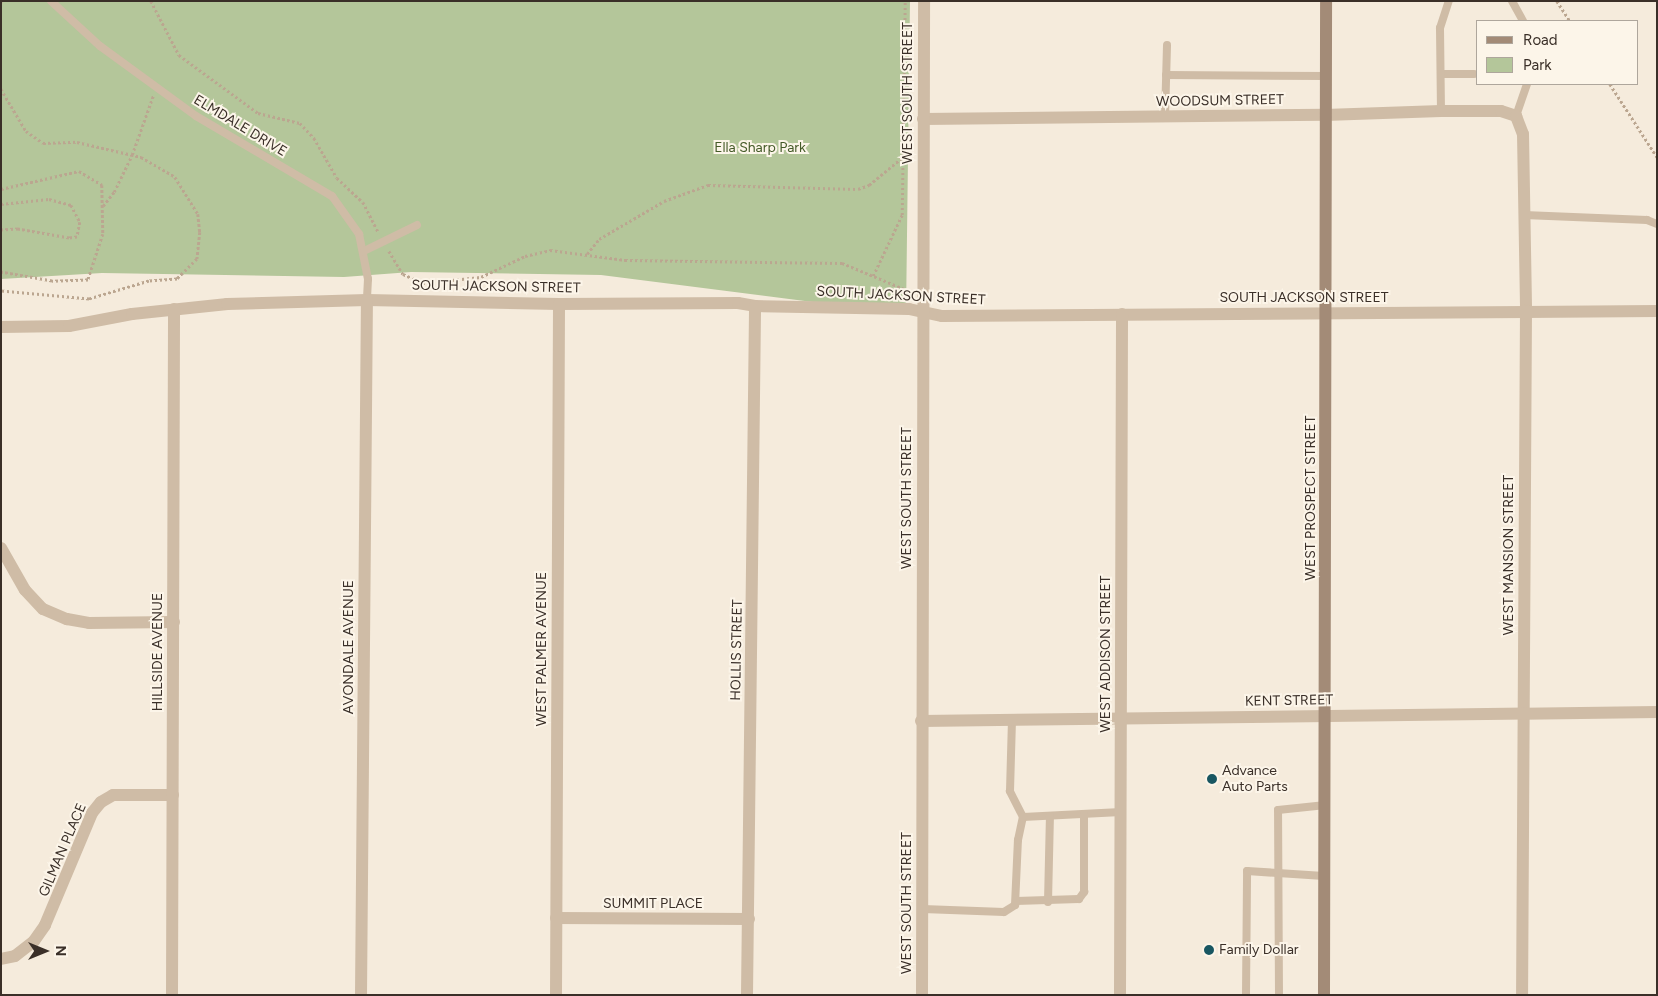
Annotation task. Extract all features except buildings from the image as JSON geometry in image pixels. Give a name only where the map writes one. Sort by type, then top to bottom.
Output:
[{"type":"street","name":"WEST SOUTH STREET","points":[[922,995],[921,721],[924,1]]},
{"type":"street","name":"WEST PROSPECT STREET","points":[[1324,995],[1326,806],[1326,1]]},
{"type":"street","name":"WOODSUM STREET","points":[[923,120],[1325,115],[1441,111],[1501,111],[1516,116]]},
{"type":"street","name":"WEST MANSION STREET","points":[[1516,116],[1523,134],[1526,310],[1522,995]]},
{"type":"street","name":"SOUTH JACKSON STREET","points":[[1,327],[69,326],[174,309],[227,304],[367,300],[559,304],[738,303],[755,306],[923,312],[942,316],[1326,314],[1526,310],[1657,311]]},
{"type":"street","name":"AVONDALE AVENUE","points":[[361,995],[367,300]]},
{"type":"street","name":"WEST PALMER AVENUE","points":[[556,995],[559,304]]},
{"type":"street","name":"HOLLIS STREET","points":[[747,995],[750,919],[755,306]]},
{"type":"street","name":"HILLSIDE AVENUE","points":[[172,995],[174,309]]},
{"type":"street","name":"WEST ADDISON STREET","points":[[1120,995],[1122,314]]},
{"type":"street","points":[[1,548],[25,590],[43,609],[67,619],[89,623],[174,622]]},
{"type":"street","name":"KENT STREET","points":[[921,721],[1657,712]]},
{"type":"street","name":"GILMAN PLACE","points":[[1,959],[16,956],[34,941],[45,925],[92,814],[101,802],[113,795],[173,795]]},
{"type":"street","name":"SUMMIT PLACE","points":[[556,918],[750,919]]},
{"type":"lane","name":"ELMDALE DRIVE","points":[[51,1],[100,46],[196,116],[332,196],[352,221],[364,251],[367,300]]},
{"type":"lane","points":[[1441,111],[1440,28],[1449,1]]},
{"type":"lane","points":[[1512,1],[1522,20]]},
{"type":"lane","points":[[1165,117],[1167,45]]},
{"type":"lane","points":[[1442,74],[1474,74]]},
{"type":"lane","points":[[1166,75],[1326,76]]},
{"type":"lane","points":[[1516,116],[1527,85]]},
{"type":"lane","points":[[1524,215],[1647,220],[1657,224]]},
{"type":"lane","points":[[364,251],[385,244],[417,225]]},
{"type":"lane","points":[[1012,720],[1010,791],[1023,817],[1018,840],[1016,901]]},
{"type":"lane","points":[[1279,995],[1278,810],[1326,806]]},
{"type":"lane","points":[[1023,817],[1121,812]]},
{"type":"lane","points":[[923,909],[1004,912],[1016,901],[1048,902],[1079,899],[1084,892],[1084,814]]},
{"type":"lane","points":[[1048,902],[1050,816]]},
{"type":"lane","points":[[1246,995],[1247,872],[1278,872],[1324,876]]},
{"type":"path","points":[[151,1],[179,56],[258,113],[300,123],[314,138],[337,178],[363,202],[403,274],[422,283],[481,276],[524,256],[550,250],[624,260],[842,263],[909,291]]},
{"type":"path","points":[[873,276],[902,215],[905,1]]},
{"type":"path","points":[[1557,1],[1569,20]]},
{"type":"path","points":[[1611,85],[1657,157]]},
{"type":"path","points":[[102,206],[114,192],[132,155],[156,87]]},
{"type":"path","points":[[1,89],[26,131],[43,143],[58,145],[77,142],[132,155],[175,177],[198,214],[200,232],[197,259],[177,279],[150,282],[89,299],[1,291]]},
{"type":"path","points":[[587,254],[599,239],[616,229],[664,202],[708,185],[858,189],[869,185],[903,157],[923,150]]},
{"type":"path","points":[[1,189],[79,172],[102,185],[103,234],[88,280],[52,281],[1,272]]},
{"type":"path","points":[[1,204],[49,199],[71,205],[80,222],[77,237],[68,238],[18,229],[1,230]]},
{"type":"green space","name":"Ella Sharp Park","points":[[1,1],[910,1],[906,314],[601,275],[411,272],[344,277],[102,273],[1,279]]},
{"type":"place","name":"Advance Auto Parts","points":[[1212,779]]},
{"type":"place","name":"Family Dollar","points":[[1209,950]]}]
